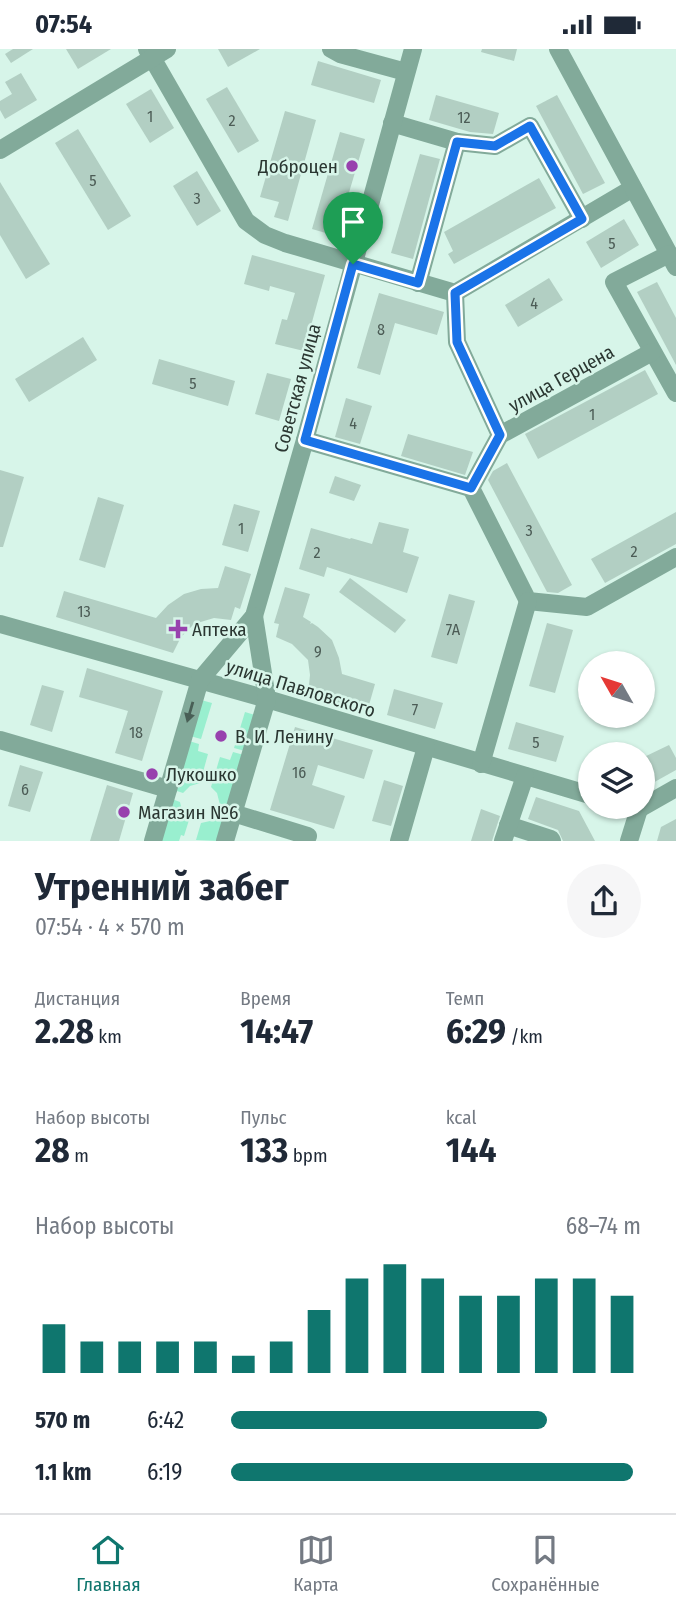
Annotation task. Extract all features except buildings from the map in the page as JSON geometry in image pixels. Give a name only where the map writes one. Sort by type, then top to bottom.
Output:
[{"type":"street","points":[[331,49],[340,54],[406,72]]},
{"type":"street","name":"Советская улица","points":[[254,617],[413,49]]},
{"type":"street","points":[[558,49],[672,261],[614,282],[676,393]]},
{"type":"street","points":[[0,150],[155,52],[246,221],[265,235],[285,243],[455,293],[633,188]]},
{"type":"street","points":[[392,123],[457,142],[495,146],[530,126],[582,219]]},
{"type":"street","points":[[418,283],[457,142]]},
{"type":"street","points":[[455,293],[457,342],[500,435]]},
{"type":"street","name":"улица Герцена","points":[[471,488],[500,435],[652,352]]},
{"type":"street","points":[[305,440],[471,488],[528,601],[481,764]]},
{"type":"street","points":[[528,601],[587,607],[676,557]]},
{"type":"street","points":[[152,841],[200,680],[254,617]]},
{"type":"street","points":[[225,841],[267,699],[254,617]]},
{"type":"street","name":"улица Павловского","points":[[0,624],[267,699],[578,791]]},
{"type":"street","points":[[0,740],[168,789]]},
{"type":"street","points":[[398,841],[426,747]]},
{"type":"street","points":[[525,776],[506,833],[552,841]]},
{"type":"street","points":[[655,798],[676,788]]},
{"type":"street","points":[[233,813],[308,836],[306,841]]},
{"type":"street","points":[[629,841],[633,819]]},
{"type":"green space","points":[[201,700],[212,703],[201,739],[190,736]]},
{"type":"green space","points":[[245,712],[255,715],[245,751],[234,748]]},
{"type":"green space","points":[[189,741],[199,744],[198,751],[208,754],[200,783],[190,786],[183,793],[174,790]]},
{"type":"green space","points":[[233,752],[244,755],[228,807],[220,805],[217,793],[211,787],[220,757],[230,760]]},
{"type":"green space","points":[[172,799],[180,802],[182,811],[189,820],[184,836],[181,835],[179,841],[159,841]]},
{"type":"green space","points":[[217,815],[225,817],[218,841],[196,840],[201,823],[210,821]]},
{"type":"place","name":"Доброцен","points":[[352,166]]},
{"type":"place","name":"Аптека","points":[[178,629]]},
{"type":"place","name":"В. И. Ленину","points":[[221,736]]},
{"type":"place","name":"Лукошко","points":[[152,774]]},
{"type":"place","name":"Магазин №6","points":[[124,812]]},
{"type":"route","points":[[530,126],[582,219],[455,293],[457,342],[500,435],[471,488],[305,440],[353,264],[418,283],[457,142],[495,146],[530,126]]}]
